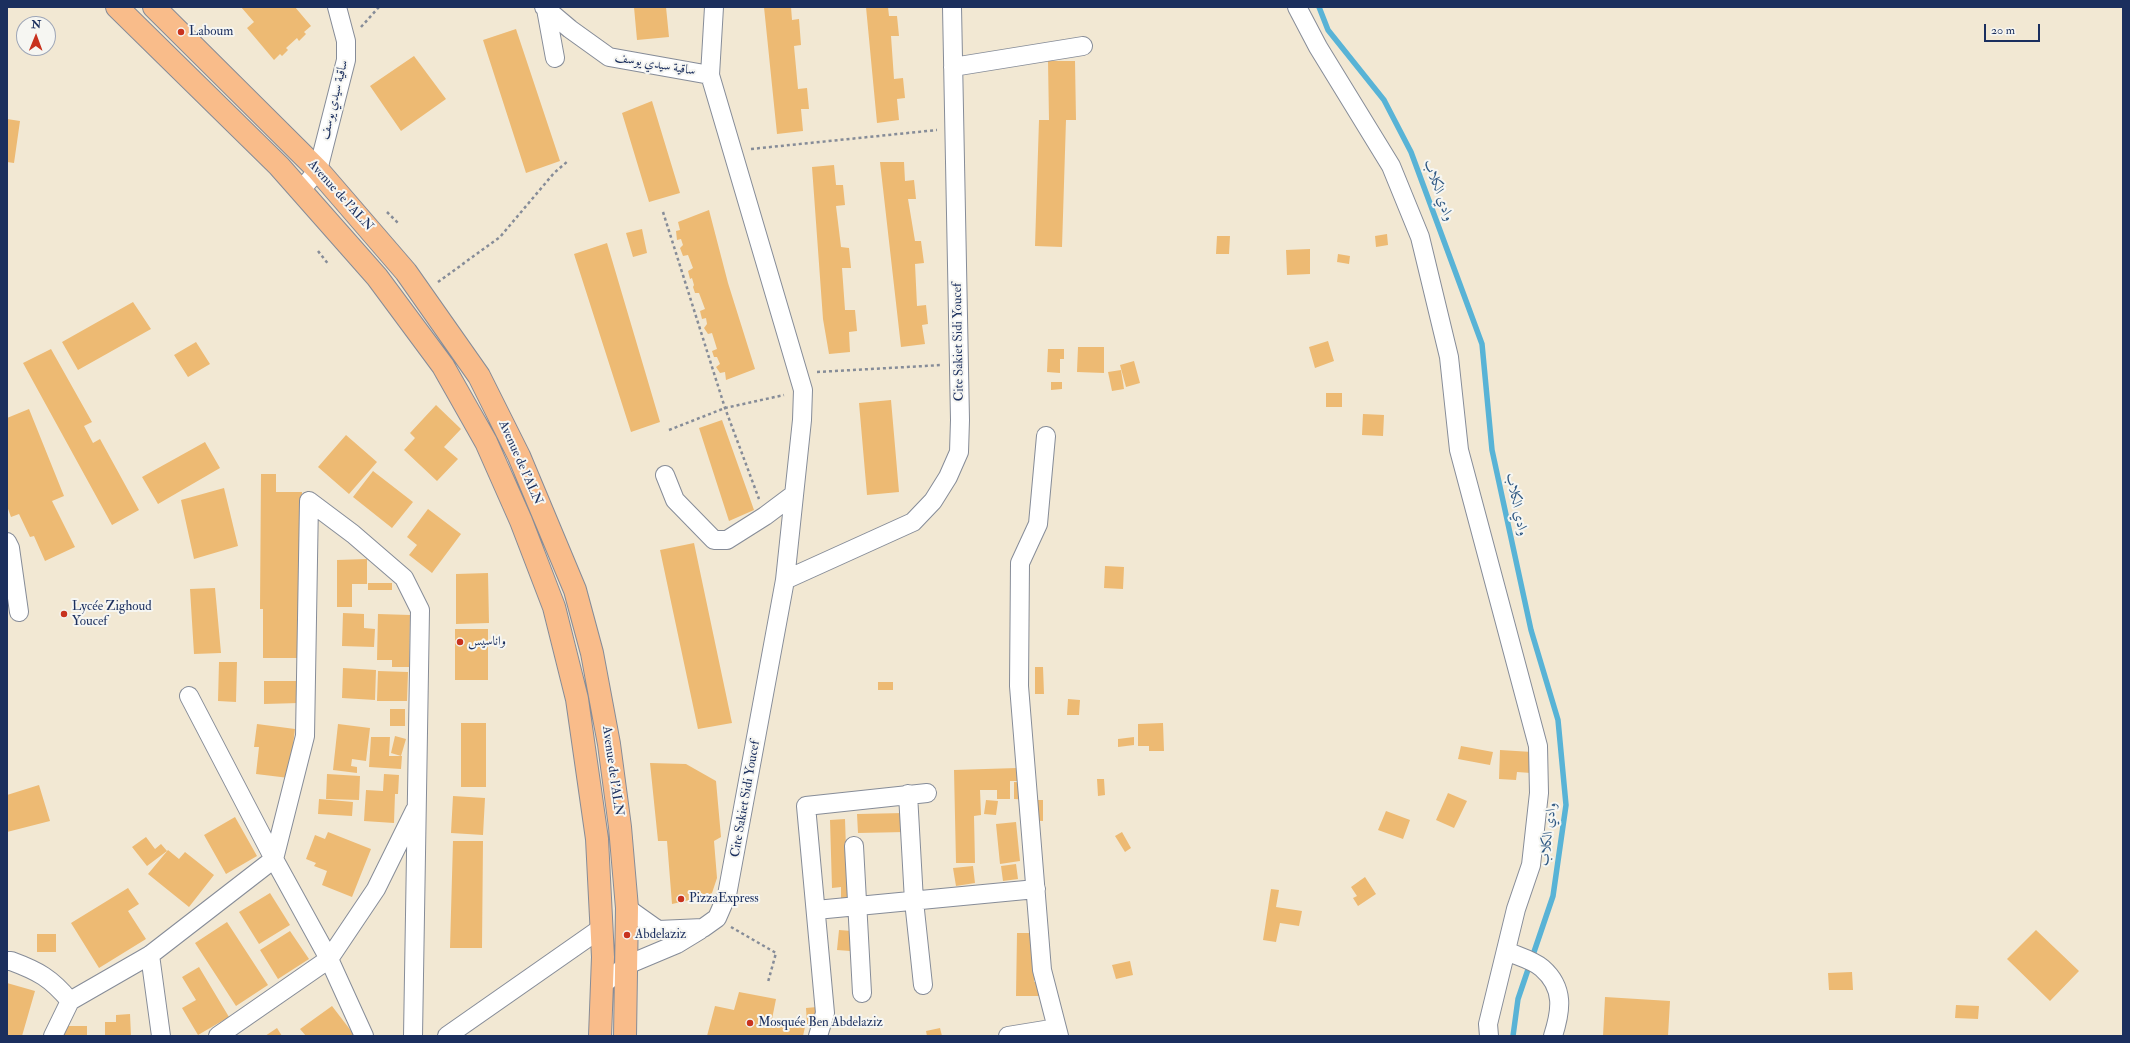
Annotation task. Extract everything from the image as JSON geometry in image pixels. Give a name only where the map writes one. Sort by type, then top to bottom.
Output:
[{"type":"main road","points":[[116,7],[279,166],[377,277],[443,366],[486,442],[521,520],[554,607],[578,698],[597,839],[600,929],[603,957],[600,1036]]},
{"type":"main road","name":"Avenue de l'ALN","points":[[154,7],[181,32],[318,170],[406,272],[479,376],[519,456],[575,590],[592,653],[609,744],[620,827],[627,908],[626,1036]]},
{"type":"street","name":"ساقية سيدي يوسف","points":[[318,170],[346,60],[346,41],[337,7]]},
{"type":"street","name":"Cite Sakiet Sidi Youcef","points":[[710,923],[727,895],[786,580],[793,495],[802,420],[803,390],[710,75],[714,7]]},
{"type":"street","name":"Cite Sakiet Sidi Youcef","points":[[786,580],[914,522],[932,501],[948,477],[959,452],[959,365],[952,7]]},
{"type":"street","points":[[1297,7],[1318,47],[1391,166],[1420,238],[1449,358],[1459,450],[1538,746],[1539,793],[1531,865],[1516,908],[1488,1024],[1489,1036]]},
{"type":"street","points":[[545,8],[555,58]]},
{"type":"street","name":"ساقية سيدي يوسف","points":[[545,8],[609,57],[710,75]]},
{"type":"street","points":[[952,67],[1083,46]]},
{"type":"street","points":[[301,190],[318,170]]},
{"type":"street","points":[[1008,1036],[1058,1032],[1042,970],[1019,686],[1020,563],[1038,524],[1046,436]]},
{"type":"street","points":[[665,476],[674,500],[714,540],[727,540],[765,516],[793,495]]},
{"type":"street","points":[[53,1036],[70,1001],[150,955],[274,859],[305,736],[309,501],[353,534],[404,578],[420,610],[413,1036]]},
{"type":"street","points":[[7,542],[10,548],[19,612]]},
{"type":"street","points":[[189,696],[274,859],[329,959],[364,1036]]},
{"type":"street","points":[[818,1036],[825,1013],[806,806],[927,792]]},
{"type":"street","points":[[908,794],[914,900],[923,986]]},
{"type":"street","points":[[218,1036],[329,959],[376,889],[418,804]]},
{"type":"street","points":[[854,846],[862,993]]},
{"type":"street","points":[[816,910],[1036,889]]},
{"type":"street","points":[[627,908],[658,930],[710,923]]},
{"type":"street","points":[[602,985],[627,965],[677,944],[710,923]]},
{"type":"street","points":[[447,1036],[600,929]]},
{"type":"street","points":[[1506,951],[1543,968],[1559,992],[1560,1013],[1553,1036]]},
{"type":"street","points":[[150,955],[161,1036]]},
{"type":"street","points":[[7,961],[39,971],[60,988],[70,1001]]},
{"type":"path","points":[[346,41],[379,7]]},
{"type":"path","points":[[733,151],[954,127]]},
{"type":"path","points":[[422,294],[500,237],[554,173],[568,161]]},
{"type":"path","points":[[387,212],[398,223]]},
{"type":"path","points":[[663,212],[725,408],[765,516]]},
{"type":"path","points":[[318,251],[329,265]]},
{"type":"path","points":[[798,373],[959,365]]},
{"type":"path","points":[[669,430],[725,408],[803,390]]},
{"type":"path","points":[[710,923],[776,953],[768,982]]},
{"type":"building","points":[[241,7],[295,7],[311,26],[304,32],[306,34],[299,41],[297,38],[286,48],[288,50],[282,56],[280,54],[274,60],[247,28],[254,22]]},
{"type":"building","points":[[634,7],[666,7],[669,37],[637,40]]},
{"type":"building","points":[[764,7],[791,7],[792,20],[799,19],[801,45],[794,46],[798,89],[807,88],[809,109],[801,109],[803,131],[777,134]]},
{"type":"building","points":[[866,7],[888,7],[889,16],[897,16],[899,36],[891,36],[894,79],[903,78],[905,98],[897,99],[899,120],[877,123]]},
{"type":"building","points":[[516,29],[560,161],[526,173],[483,40]]},
{"type":"building","points":[[414,56],[446,99],[401,131],[370,86]]},
{"type":"building","points":[[1048,61],[1075,61],[1076,120],[1066,120],[1062,247],[1035,246],[1039,120],[1049,120]]},
{"type":"building","points":[[652,101],[680,193],[649,202],[622,113]]},
{"type":"building","points":[[7,119],[20,121],[14,163],[7,162]]},
{"type":"building","points":[[880,162],[904,162],[905,181],[914,180],[916,199],[908,199],[915,241],[921,241],[924,263],[915,264],[917,306],[926,305],[928,324],[922,325],[925,344],[901,347]]},
{"type":"building","points":[[834,165],[836,185],[843,185],[845,205],[836,206],[841,247],[849,248],[851,268],[842,268],[845,310],[855,310],[857,331],[849,332],[850,352],[829,354],[823,319],[812,167]]},
{"type":"building","points":[[709,210],[728,283],[755,369],[726,380],[725,372],[720,373],[716,367],[720,364],[717,357],[714,357],[712,351],[717,349],[712,333],[708,334],[704,328],[707,324],[706,318],[702,319],[700,311],[705,309],[699,293],[695,293],[692,278],[690,279],[688,271],[693,268],[688,255],[683,256],[680,248],[683,245],[681,239],[677,240],[676,231],[680,230],[678,222]]},
{"type":"building","points":[[642,229],[647,253],[633,257],[626,233]]},
{"type":"building","points":[[1387,234],[1388,245],[1376,247],[1375,236]]},
{"type":"building","points":[[1217,236],[1230,236],[1229,254],[1216,254]]},
{"type":"building","points":[[607,243],[660,422],[631,432],[574,254]]},
{"type":"building","points":[[1310,249],[1310,274],[1287,275],[1286,250]]},
{"type":"building","points":[[1338,254],[1350,256],[1349,264],[1337,262]]},
{"type":"building","points":[[133,302],[151,329],[78,370],[62,342]]},
{"type":"building","points":[[1328,341],[1334,361],[1315,368],[1309,347]]},
{"type":"building","points":[[196,342],[210,364],[188,377],[174,355]]},
{"type":"building","points":[[1078,347],[1104,347],[1104,373],[1077,372]]},
{"type":"building","points":[[51,349],[92,422],[84,426],[93,443],[100,439],[139,510],[112,525],[23,363]]},
{"type":"building","points":[[1048,349],[1064,349],[1064,359],[1060,359],[1060,373],[1047,372]]},
{"type":"building","points":[[1134,361],[1140,383],[1126,387],[1120,365]]},
{"type":"building","points":[[1121,370],[1124,389],[1112,391],[1108,372]]},
{"type":"building","points":[[1051,382],[1062,382],[1062,389],[1051,390]]},
{"type":"building","points":[[1326,393],[1342,393],[1342,407],[1326,407]]},
{"type":"building","points":[[891,400],[899,492],[867,495],[859,403]]},
{"type":"building","points":[[436,405],[461,429],[444,447],[458,459],[437,481],[404,450],[415,438],[410,433]]},
{"type":"building","points":[[29,409],[64,496],[52,501],[75,547],[45,561],[34,536],[30,537],[19,514],[11,517],[7,506],[7,418]]},
{"type":"building","points":[[1363,414],[1384,415],[1383,436],[1362,435]]},
{"type":"building","points":[[722,420],[754,510],[729,521],[699,428]]},
{"type":"building","points":[[346,435],[377,462],[349,494],[318,467]]},
{"type":"building","points":[[205,442],[220,468],[158,504],[142,477]]},
{"type":"building","points":[[373,471],[413,502],[392,528],[353,497]]},
{"type":"building","points":[[261,474],[276,474],[276,492],[302,492],[301,612],[298,658],[263,658],[263,609],[260,609]]},
{"type":"building","points":[[224,488],[238,546],[194,559],[181,500]]},
{"type":"building","points":[[428,509],[461,534],[432,573],[409,555],[417,545],[407,537]]},
{"type":"building","points":[[694,543],[732,723],[698,729],[660,550]]},
{"type":"building","points":[[367,559],[367,584],[352,584],[352,607],[337,607],[337,560]]},
{"type":"building","points":[[1105,566],[1124,567],[1123,589],[1104,588]]},
{"type":"building","points":[[488,573],[489,623],[456,624],[456,574]]},
{"type":"building","points":[[368,583],[392,583],[392,590],[368,590]]},
{"type":"building","points":[[215,588],[221,653],[194,654],[190,589]]},
{"type":"building","points":[[343,613],[364,614],[364,628],[375,629],[374,647],[342,646]]},
{"type":"building","points":[[378,614],[410,615],[409,667],[392,667],[392,660],[377,660]]},
{"type":"building","points":[[455,629],[488,629],[488,680],[455,680]]},
{"type":"building","points":[[219,662],[237,662],[236,702],[218,701]]},
{"type":"building","points":[[1035,667],[1043,667],[1044,694],[1035,694]]},
{"type":"building","points":[[343,668],[376,670],[375,700],[342,698]]},
{"type":"building","points":[[378,671],[408,672],[407,701],[377,701]]},
{"type":"building","points":[[264,681],[298,681],[299,703],[264,704]]},
{"type":"building","points":[[878,682],[893,682],[893,690],[878,690]]},
{"type":"building","points":[[1068,699],[1080,700],[1079,715],[1067,715]]},
{"type":"building","points":[[390,709],[405,709],[405,726],[390,726]]},
{"type":"building","points":[[461,723],[486,723],[486,787],[461,787]]},
{"type":"building","points":[[1163,723],[1164,751],[1149,751],[1149,746],[1138,746],[1138,724]]},
{"type":"building","points":[[257,724],[295,729],[289,778],[256,774],[259,747],[254,747]]},
{"type":"building","points":[[338,724],[370,728],[366,761],[352,759],[351,766],[357,767],[357,773],[333,770]]},
{"type":"building","points":[[395,736],[406,739],[401,756],[391,753]]},
{"type":"building","points":[[371,737],[390,737],[389,756],[402,756],[401,769],[369,767]]},
{"type":"building","points":[[1134,737],[1134,745],[1118,747],[1118,739]]},
{"type":"building","points":[[1461,746],[1493,752],[1490,765],[1458,759]]},
{"type":"building","points":[[1500,750],[1532,752],[1531,773],[1517,772],[1516,780],[1499,779]]},
{"type":"building","points":[[650,763],[686,764],[716,781],[721,837],[714,841],[717,878],[712,893],[699,898],[672,904],[667,841],[658,841]]},
{"type":"building","points":[[1017,768],[1017,781],[1010,781],[1010,799],[997,799],[997,790],[980,790],[981,815],[974,816],[975,863],[956,863],[954,770]]},
{"type":"building","points":[[327,774],[360,776],[359,800],[326,799]]},
{"type":"building","points":[[384,774],[399,775],[398,794],[395,794],[394,823],[364,821],[366,790],[383,791]]},
{"type":"building","points":[[1097,779],[1104,779],[1105,795],[1098,796]]},
{"type":"building","points":[[1014,782],[1034,783],[1033,800],[1014,799]]},
{"type":"building","points":[[39,785],[50,821],[7,832],[7,795]]},
{"type":"building","points":[[1448,793],[1467,801],[1454,828],[1436,820]]},
{"type":"building","points":[[453,796],[485,798],[483,835],[451,833]]},
{"type":"building","points":[[319,799],[353,802],[352,816],[318,814]]},
{"type":"building","points":[[986,800],[998,801],[996,815],[984,814]]},
{"type":"building","points":[[1020,800],[1043,800],[1043,821],[1020,820]]},
{"type":"building","points":[[1386,811],[1410,820],[1403,839],[1378,830]]},
{"type":"building","points":[[904,813],[905,832],[858,833],[857,814]]},
{"type":"building","points":[[235,817],[257,856],[226,874],[204,835]]},
{"type":"building","points":[[845,819],[846,849],[856,898],[841,898],[841,887],[832,888],[830,820]]},
{"type":"building","points":[[1016,822],[1020,861],[1000,864],[996,824]]},
{"type":"building","points":[[328,832],[371,849],[352,897],[322,885],[327,871],[314,866],[316,863],[306,859],[315,835],[325,839]]},
{"type":"building","points":[[1122,832],[1131,848],[1125,852],[1115,836]]},
{"type":"building","points":[[146,837],[155,849],[161,844],[167,851],[147,866],[132,847]]},
{"type":"building","points":[[453,841],[483,841],[482,948],[450,948]]},
{"type":"building","points":[[168,850],[179,859],[185,852],[214,875],[189,907],[148,874]]},
{"type":"building","points":[[1016,864],[1018,879],[1003,881],[1001,866]]},
{"type":"building","points":[[973,866],[975,883],[956,886],[953,868]]},
{"type":"building","points":[[1365,877],[1376,894],[1358,906],[1353,898],[1357,896],[1351,887]]},
{"type":"building","points":[[128,888],[139,904],[128,911],[146,939],[99,968],[71,923]]},
{"type":"building","points":[[1271,889],[1279,890],[1276,907],[1302,911],[1299,926],[1280,923],[1276,942],[1263,940]]},
{"type":"building","points":[[270,893],[290,925],[259,944],[239,912]]},
{"type":"building","points":[[227,922],[268,985],[236,1006],[195,943]]},
{"type":"building","points":[[839,930],[852,931],[850,951],[837,950]]},
{"type":"building","points":[[2036,930],[2079,971],[2050,1001],[2007,959]]},
{"type":"building","points":[[290,931],[309,959],[278,979],[260,950]]},
{"type":"building","points":[[1017,933],[1045,933],[1034,944],[1034,982],[1043,982],[1043,996],[1016,996]]},
{"type":"building","points":[[37,934],[56,934],[56,952],[37,952]]},
{"type":"building","points":[[1130,961],[1133,975],[1116,979],[1112,965]]},
{"type":"building","points":[[199,967],[229,1017],[198,1035],[182,1008],[196,1000],[182,977]]},
{"type":"building","points":[[1852,972],[1853,990],[1829,990],[1828,973]]},
{"type":"building","points":[[7,983],[35,991],[22,1036],[7,1036]]},
{"type":"building","name":"Mosquée Ben Abdelaziz","points":[[739,992],[776,999],[772,1019],[805,1027],[803,1036],[707,1036],[715,1006],[734,1010]]},
{"type":"building","points":[[1605,997],[1670,1001],[1668,1036],[1603,1036]]},
{"type":"building","points":[[1956,1005],[1979,1006],[1978,1019],[1955,1018]]},
{"type":"building","points":[[332,1006],[355,1036],[306,1036],[300,1029]]},
{"type":"building","points":[[817,1007],[817,1024],[807,1024],[806,1008]]},
{"type":"building","points":[[130,1014],[131,1036],[105,1036],[105,1022],[116,1022],[116,1015]]},
{"type":"building","points":[[62,1026],[87,1026],[87,1036],[62,1036]]},
{"type":"building","points":[[277,1028],[282,1036],[265,1036]]},
{"type":"building","points":[[940,1028],[942,1036],[927,1036],[926,1031]]},
{"type":"waterway","name":"وادي الكلاب","points":[[1319,7],[1328,30],[1384,100],[1411,152],[1482,344],[1492,450],[1531,630],[1558,720],[1566,805],[1553,896],[1518,999],[1513,1036]]},
{"type":"place","name":"Laboum","points":[[181,32]]},
{"type":"place","name":"Lycée Zighoud Youcef","points":[[64,614]]},
{"type":"place","name":"واناسيس","points":[[460,642]]},
{"type":"place","name":"PizzaExpress","points":[[681,899]]},
{"type":"place","name":"Abdelaziz","points":[[627,935]]},
{"type":"place","name":"Mosquée Ben Abdelaziz","points":[[750,1023]]}]
